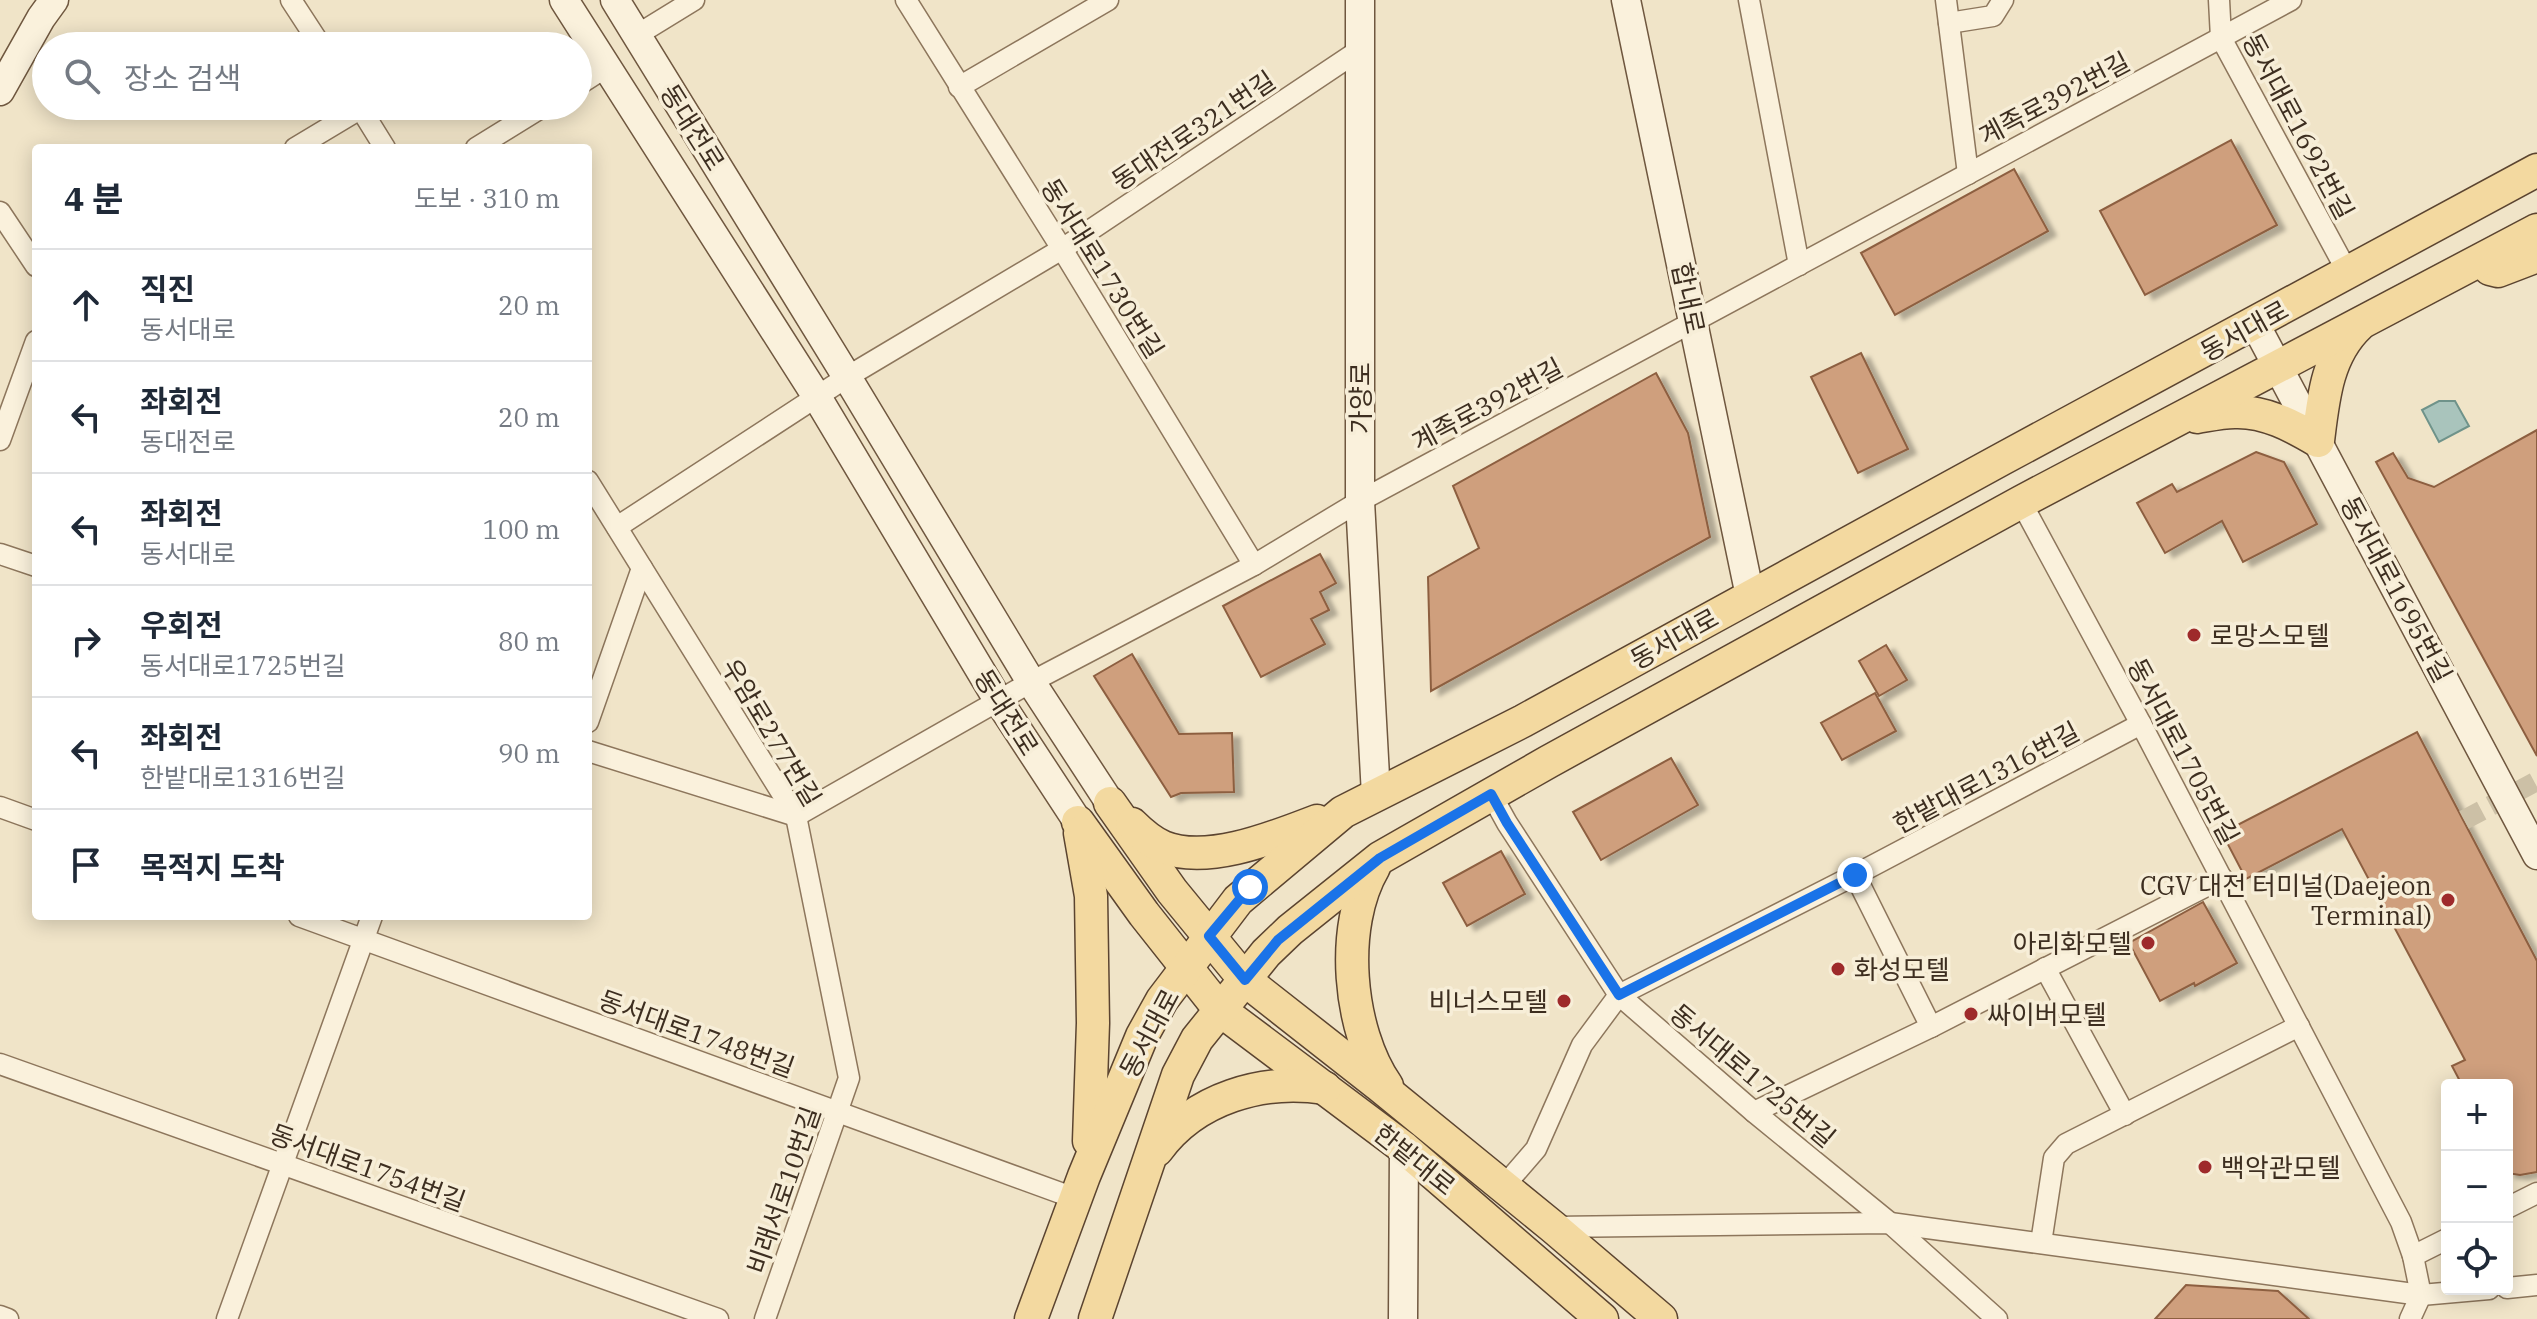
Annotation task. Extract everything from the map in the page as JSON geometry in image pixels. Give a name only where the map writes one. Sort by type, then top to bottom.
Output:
[{"type":"main road","name":"동서대로","points":[[1031,1319],[1142,1036],[1162,1000],[1250,887],[1343,812],[1523,721],[2537,170]]},
{"type":"main road","name":"동서대로","points":[[1095,1319],[1144,1169],[1188,1053],[1278,940],[1380,858],[2021,502],[2537,230]]},
{"type":"main road","points":[[2471,265],[2498,271],[2537,256]]},
{"type":"main road","points":[[2174,420],[2234,412],[2261,414],[2318,441],[2324,386],[2346,337],[2361,322]]},
{"type":"main road","points":[[1110,803],[1152,841],[1183,852],[1231,849],[1343,812]]},
{"type":"main road","name":"동대전로","points":[[1110,803],[1172,891],[1245,980]]},
{"type":"main road","points":[[1078,822],[1090,884],[1093,1075],[1091,1125],[1080,1188]]},
{"type":"main road","name":"동대전로","points":[[1078,822],[1144,914],[1220,1010]]},
{"type":"main road","points":[[1380,858],[1365,882],[1357,904],[1352,936],[1352,967],[1367,1046],[1380,1075],[1398,1100]]},
{"type":"main road","name":"한밭대로","points":[[1245,980],[1504,1186],[1661,1319]]},
{"type":"main road","name":"한밭대로","points":[[1220,1010],[1404,1148],[1602,1319]]},
{"type":"main road","points":[[1144,1169],[1162,1143],[1180,1125],[1201,1109],[1220,1100],[1245,1091],[1268,1088],[1308,1085],[1325,1088]]},
{"type":"street","points":[[33,32],[54,0]]},
{"type":"street","points":[[291,0],[312,32]]},
{"type":"street","name":"동대전로","points":[[564,0],[584,32]]},
{"type":"street","name":"동대전로","points":[[615,0],[1031,682],[1110,803]]},
{"type":"street","points":[[637,35],[694,0]]},
{"type":"street","name":"동서대로1730번길","points":[[906,0],[1254,565]]},
{"type":"street","points":[[959,87],[1108,0]]},
{"type":"street","name":"가양로","points":[[1360,0],[1360,501],[1376,795]]},
{"type":"street","name":"합내로","points":[[1626,0],[1750,596]]},
{"type":"street","points":[[1749,0],[1799,265]]},
{"type":"street","points":[[1946,0],[1968,174]]},
{"type":"street","points":[[1949,23],[1993,16],[2003,0]]},
{"type":"street","name":"동서대로1692번길","points":[[2219,0],[2221,38],[2348,273]]},
{"type":"street","name":"계족로392번길","points":[[796,816],[998,700],[1254,565],[1360,501],[2291,0]]},
{"type":"street","points":[[0,91],[32,34]]},
{"type":"street","name":"동대전로","points":[[592,45],[817,397],[998,700],[1078,822]]},
{"type":"street","name":"동대전로321번길","points":[[847,377],[1062,249],[1361,49]]},
{"type":"street","points":[[592,76],[606,67]]},
{"type":"street","points":[[301,144],[339,120]]},
{"type":"street","points":[[368,120],[383,144]]},
{"type":"street","points":[[482,144],[521,120]]},
{"type":"street","points":[[0,212],[32,260]]},
{"type":"street","name":"동서대로1695번길","points":[[2255,324],[2537,855]]},
{"type":"street","points":[[0,440],[32,352]]},
{"type":"street","points":[[617,527],[847,377]]},
{"type":"street","name":"우암로277번길","points":[[592,488],[796,816],[849,1078]]},
{"type":"street","name":"동서대로1705번길","points":[[2021,502],[2141,724],[2401,1222],[2413,1256],[2421,1295]]},
{"type":"street","points":[[0,554],[32,565]]},
{"type":"street","points":[[592,711],[642,568]]},
{"type":"street","name":"한밭대로1316번길","points":[[1504,1186],[1536,1149],[1582,1045],[1619,995],[2141,724]]},
{"type":"street","points":[[592,752],[796,816]]},
{"type":"street","name":"동서대로1725번길","points":[[1491,794],[1619,995],[1754,1112],[1890,1223],[1997,1319]]},
{"type":"street","points":[[0,807],[32,819]]},
{"type":"street","points":[[1855,875],[1931,1027]]},
{"type":"street","points":[[1754,1112],[1931,1027],[2222,878]]},
{"type":"street","name":"동서대로1748번길","points":[[310,920],[837,1112],[1080,1188]]},
{"type":"street","points":[[227,1319],[371,920]]},
{"type":"street","points":[[2045,968],[2125,1115]]},
{"type":"street","points":[[2041,1243],[2054,1158],[2066,1144],[2299,1026]]},
{"type":"street","name":"동서대로1754번길","points":[[0,1064],[718,1319]]},
{"type":"street","name":"비래서로10번길","points":[[765,1319],[849,1078]]},
{"type":"street","points":[[1403,1319],[1404,1148]]},
{"type":"street","points":[[2513,1205],[2537,1193]]},
{"type":"street","points":[[1553,1227],[1890,1223],[2421,1295],[2441,1293]]},
{"type":"street","points":[[2413,1256],[2441,1242]]},
{"type":"street","points":[[2513,1287],[2537,1285]]},
{"type":"street","points":[[2410,1319],[2421,1295]]},
{"type":"street","points":[[0,1316],[8,1319]]},
{"type":"water","points":[[2439,401],[2455,401],[2469,426],[2439,442],[2422,410]]},
{"type":"building","points":[[2231,140],[2277,225],[2145,295],[2100,211]]},
{"type":"building","points":[[2014,169],[2048,231],[1895,315],[1861,253]]},
{"type":"building","points":[[1861,353],[1908,449],[1858,473],[1811,377]]},
{"type":"building","points":[[1656,373],[1688,433],[1710,537],[1431,691],[1428,577],[1479,548],[1453,486]]},
{"type":"building","points":[[2537,430],[2537,756],[2376,462],[2393,453],[2408,478],[2434,487]]},
{"type":"building","points":[[2256,452],[2284,462],[2317,524],[2243,562],[2222,521],[2165,553],[2137,503],[2172,484],[2177,492]]},
{"type":"building","points":[[1320,554],[1336,583],[1320,592],[1329,610],[1311,619],[1325,644],[1261,677],[1223,606]]},
{"type":"building","points":[[1886,645],[1907,680],[1879,696],[1859,661]]},
{"type":"building","points":[[1132,654],[1179,734],[1232,733],[1234,792],[1181,793],[1171,797],[1094,676]]},
{"type":"building","points":[[1875,693],[1896,731],[1842,760],[1821,723]]},
{"type":"building","points":[[2417,732],[2537,961],[2537,1172],[2513,1174],[2513,1079],[2459,1079],[2452,1066],[2465,1060],[2342,829],[2246,879],[2222,833]]},
{"type":"building","points":[[1671,758],[1698,805],[1601,860],[1573,812]]},
{"type":"building","points":[[1501,851],[1525,894],[1467,926],[1443,883]]},
{"type":"building","points":[[2203,902],[2237,963],[2160,1001],[2129,943]]},
{"type":"building","points":[[2186,1285],[2278,1291],[2309,1319],[2155,1319]]},
{"type":"tunnel","points":[[2464,820],[2537,781]]},
{"type":"place","name":"로망스모텔","points":[[2194,635]]},
{"type":"place","name":"CGV 대전 터미널(Daejeon Terminal)","points":[[2448,900]]},
{"type":"place","name":"아리화모텔","points":[[2148,943]]},
{"type":"place","name":"화성모텔","points":[[1838,969]]},
{"type":"place","name":"비너스모텔","points":[[1564,1001]]},
{"type":"place","name":"싸이버모텔","points":[[1971,1014]]},
{"type":"place","name":"백악관모텔","points":[[2205,1167]]},
{"type":"route","points":[[1250,887],[1209,936],[1245,980],[1278,940],[1380,858],[1491,794],[1619,995],[1855,875]]}]
